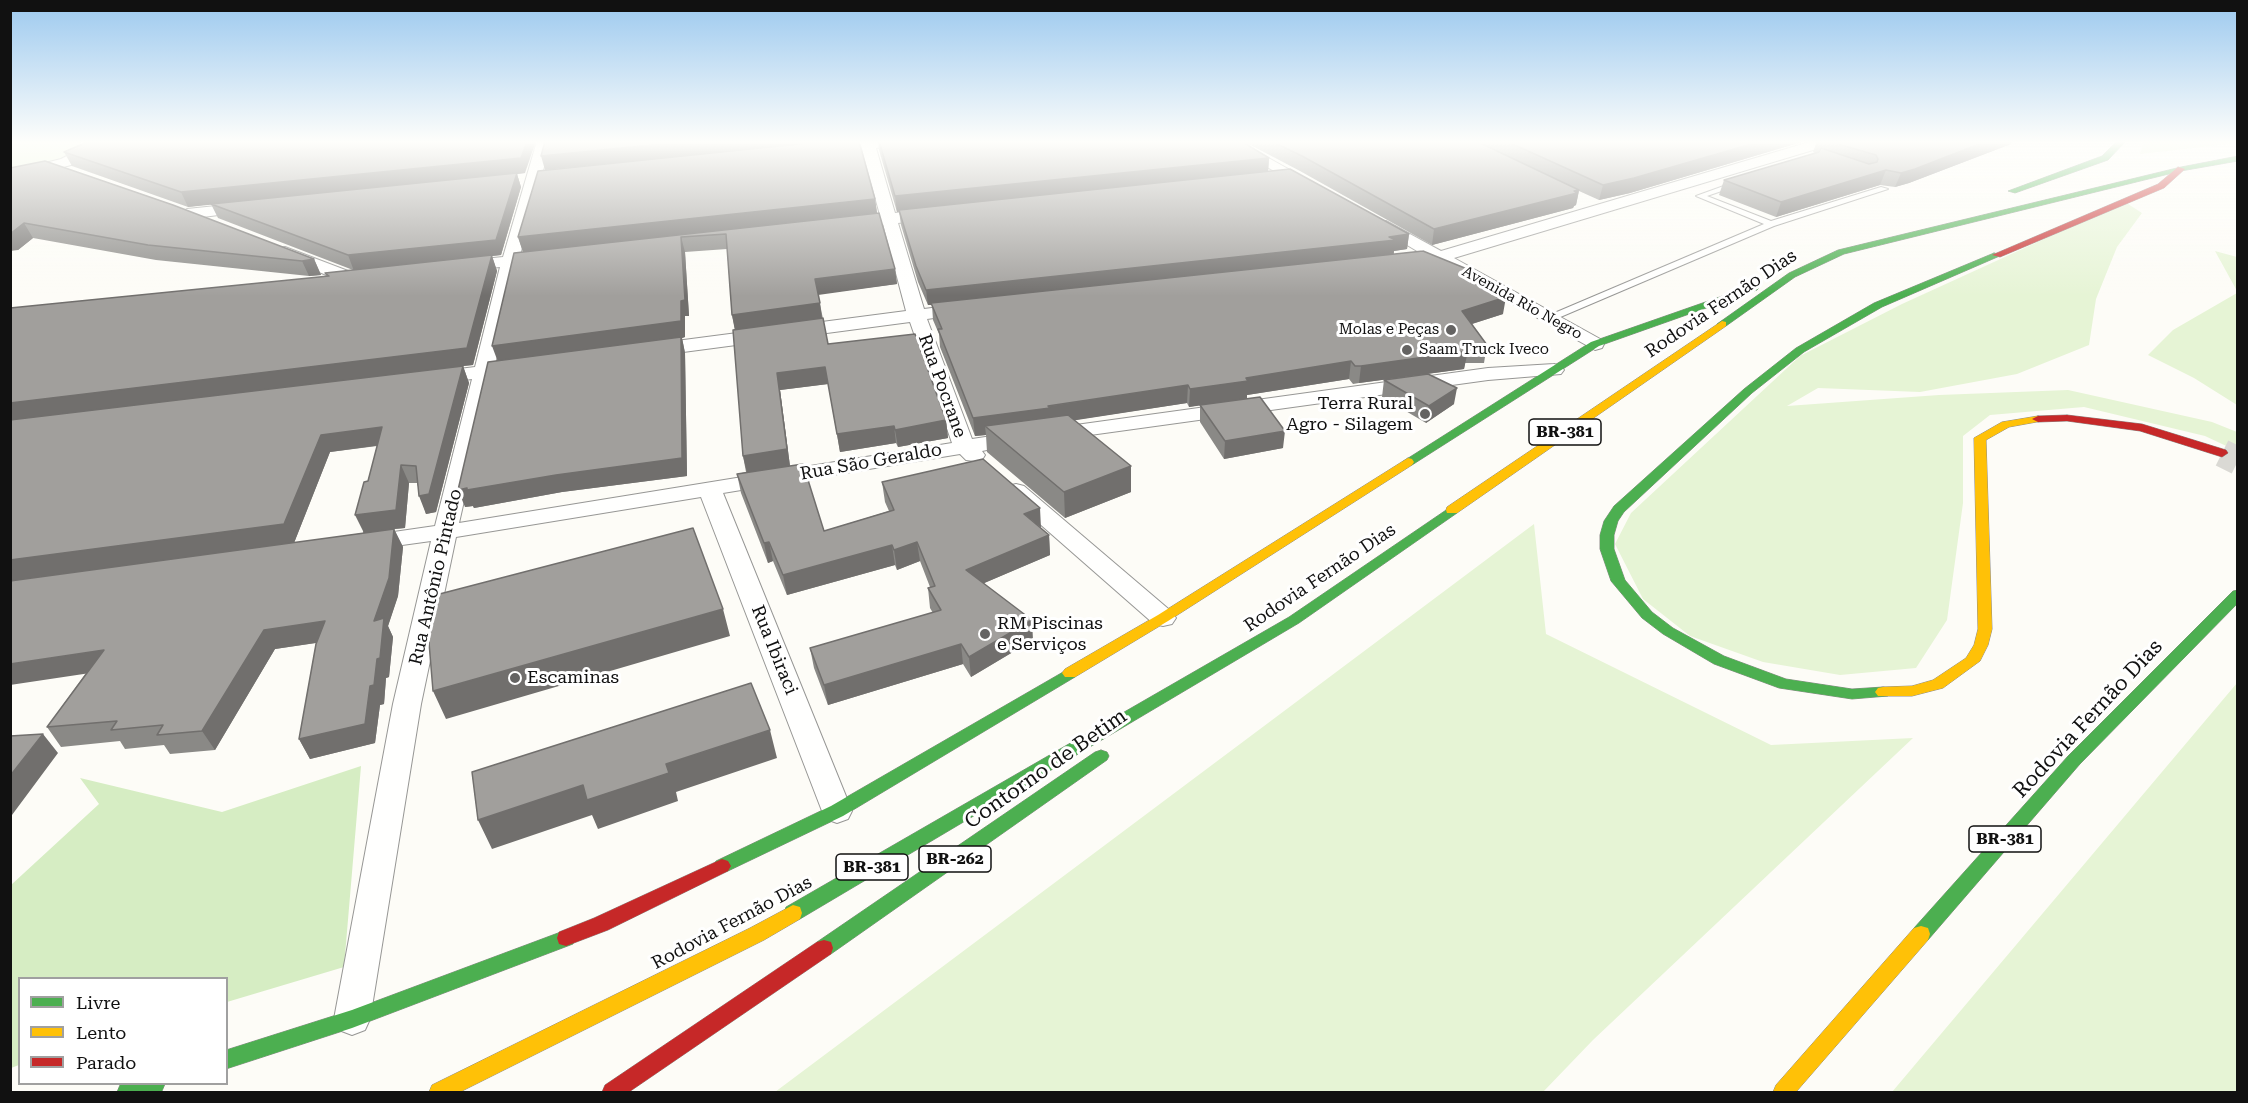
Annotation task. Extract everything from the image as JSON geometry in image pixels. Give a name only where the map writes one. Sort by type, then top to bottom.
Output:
[{"type":"main road","points":[[2004,194],[2008,192]]},
{"type":"main road","name":"Rodovia Fernão Dias","points":[[439,1092],[757,934],[1294,620],[1792,275],[1841,252],[2085,192]]},
{"type":"main road","points":[[2147,192],[1878,305],[1809,344],[1748,391],[1619,509],[1611,521],[1606,549],[1618,581],[1647,615],[1668,631],[1719,660],[1784,684],[1818,690],[1852,694],[1912,691],[1938,684],[1957,674],[1972,661],[1981,645],[1984,629],[1980,438],[1991,430],[2014,422],[2067,418],[2142,428],[2222,453]]},
{"type":"main road","points":[[1841,252],[1970,206]]},
{"type":"main road","name":"BR-381","points":[[228,1059],[352,1019],[602,924],[837,811],[1163,618],[1595,344],[1792,275]]},
{"type":"main road","name":"Rodovia Fernão Dias","points":[[1784,1092],[2074,760],[2238,594]]},
{"type":"main road","points":[[1160,715],[1294,620]]},
{"type":"main road","name":"Contorno de Betim","points":[[612,1092],[1111,749]]},
{"type":"main road","points":[[127,1092],[148,1085]]},
{"type":"street","name":"Rua Antônio Pintado","points":[[352,1019],[407,704],[445,532],[510,261],[530,192]]},
{"type":"street","name":"Rua Pocrane","points":[[882,192],[916,314],[964,446],[1163,618]]},
{"type":"street","points":[[1393,262],[1440,257],[1658,192]]},
{"type":"street","points":[[1579,199],[1601,209]]},
{"type":"street","points":[[220,226],[182,212],[256,206]]},
{"type":"street","points":[[831,225],[950,212]]},
{"type":"street","name":"Avenida Rio Negro","points":[[1368,217],[1595,344]]},
{"type":"street","points":[[274,248],[355,277],[315,282]]},
{"type":"street","points":[[446,267],[558,256]]},
{"type":"street","points":[[636,352],[976,308]]},
{"type":"street","points":[[414,381],[531,366]]},
{"type":"street","name":"Rua São Geraldo","points":[[351,545],[710,490],[964,446],[1488,374],[1554,370]]},
{"type":"street","name":"Rua Ibiraci","points":[[710,490],[837,811]]},
{"type":"lane","points":[[1712,192],[1700,196],[1771,224]]},
{"type":"lane","points":[[1548,319],[1771,224],[1873,192]]},
{"type":"green space","points":[[2125,202],[2142,213],[2117,247],[2096,299],[2089,345],[2017,374],[1920,392],[1818,388],[1787,406],[1939,395],[2068,390],[2212,422],[2237,432],[2237,451],[2205,436],[2084,407],[1990,415],[1963,436],[1963,503],[1947,620],[1916,668],[1840,675],[1763,662],[1690,636],[1643,599],[1615,544],[1631,513],[1800,356],[1902,304]]},
{"type":"green space","points":[[2215,251],[2237,257],[2237,291]]},
{"type":"green space","points":[[2237,293],[2237,405],[2194,378],[2148,355],[2173,330]]},
{"type":"green space","points":[[1534,524],[1546,634],[1771,745],[1913,738],[1593,1040],[1543,1092],[775,1092]]},
{"type":"green space","points":[[2237,683],[2237,1092],[1892,1092]]},
{"type":"green space","points":[[361,766],[344,967],[228,1002],[228,977],[18,977],[18,1065],[11,1068],[11,885],[99,804],[80,778],[222,812]]},
{"type":"building","points":[[10,192],[137,192],[314,259],[302,261],[148,245],[24,223],[10,234]]},
{"type":"building","points":[[325,192],[511,192],[496,240],[348,255],[211,204]]},
{"type":"building","points":[[531,192],[873,192],[875,199],[518,237]]},
{"type":"building","points":[[894,192],[930,192],[895,196]]},
{"type":"building","points":[[1066,192],[1333,192],[1409,234],[1389,237],[1396,240],[926,290],[916,266],[899,210]]},
{"type":"building","points":[[1368,192],[1577,193],[1434,229]]},
{"type":"building","points":[[1756,192],[1812,192],[1781,202]]},
{"type":"building","points":[[879,213],[895,269],[815,279],[820,303],[732,315],[726,234],[681,237],[685,300],[681,301],[681,321],[492,346],[514,253]]},
{"type":"building","points":[[1423,251],[1472,271],[1464,273],[1506,297],[1462,311],[1487,345],[1462,345],[1468,351],[1361,366],[1355,366],[1351,361],[1246,378],[1248,381],[1190,389],[1188,385],[973,418],[938,329],[942,329],[931,303]]},
{"type":"building","points":[[492,255],[467,348],[10,403],[10,308],[329,276],[325,273]]},
{"type":"building","points":[[823,318],[828,344],[915,334],[946,420],[895,430],[894,426],[837,434],[825,367],[777,373],[787,449],[743,456],[733,330]]},
{"type":"building","points":[[681,337],[682,458],[458,490],[488,362]]},
{"type":"building","points":[[463,366],[429,494],[419,496],[416,466],[401,465],[396,510],[355,515],[364,482],[368,481],[382,427],[321,435],[284,524],[10,560],[10,420]]},
{"type":"building","points":[[1428,374],[1457,388],[1429,406],[1384,380]]},
{"type":"building","points":[[1260,397],[1285,431],[1225,441],[1200,405]]},
{"type":"building","points":[[1068,415],[1131,466],[1064,492],[985,426]]},
{"type":"building","points":[[983,459],[1040,508],[1024,514],[1049,535],[966,570],[1032,620],[969,657],[961,644],[824,685],[810,648],[941,610],[928,588],[935,586],[917,542],[894,550],[892,545],[783,575],[769,542],[764,543],[737,474],[803,464],[824,531],[894,510],[882,482]]},
{"type":"building","name":"Escaminas","points":[[693,528],[723,609],[433,691],[426,606],[428,597]]},
{"type":"building","points":[[394,529],[389,578],[374,621],[384,618],[380,658],[377,659],[374,685],[370,686],[365,724],[299,739],[316,644],[325,621],[264,630],[202,731],[157,735],[163,725],[111,730],[117,721],[47,727],[104,650],[10,664],[10,581]]},
{"type":"building","points":[[751,683],[770,730],[666,764],[669,773],[587,800],[583,785],[478,820],[472,772]]},
{"type":"building","points":[[43,734],[10,776],[10,736]]},
{"type":"tunnel","points":[[2222,453],[2238,461]]},
{"type":"traffic: fast","points":[[1722,324],[1792,275],[1841,252],[2085,192]]},
{"type":"traffic: fast","points":[[1883,692],[1852,694],[1784,684],[1719,660],[1668,631],[1647,615],[1618,581],[1607,549],[1607,535],[1611,521],[1619,509],[1748,391],[1800,350],[1878,305],[1997,255]]},
{"type":"traffic: fast","points":[[1595,344],[1754,288]]},
{"type":"traffic: fast","points":[[1408,462],[1595,344]]},
{"type":"traffic: fast","points":[[793,913],[1294,620],[1452,510]]},
{"type":"traffic: fast","points":[[1921,934],[2074,760],[2238,594]]},
{"type":"traffic: fast","points":[[722,866],[837,811],[1070,673]]},
{"type":"traffic: fast","points":[[824,948],[1101,756]]},
{"type":"traffic: fast","points":[[228,1059],[352,1019],[566,938]]},
{"type":"traffic: fast","points":[[127,1092],[152,1085]]},
{"type":"traffic: slow","points":[[1452,510],[1722,324]]},
{"type":"traffic: slow","points":[[1883,692],[1912,691],[1938,684],[1972,661],[1981,645],[1985,629],[1980,438],[2006,424],[2038,419]]},
{"type":"traffic: slow","points":[[1070,673],[1163,618],[1408,462]]},
{"type":"traffic: slow","points":[[439,1092],[757,934],[793,913]]},
{"type":"traffic: slow","points":[[1783,1092],[1921,934]]},
{"type":"traffic: jam","points":[[1997,255],[2146,192]]},
{"type":"traffic: jam","points":[[2038,419],[2067,418],[2142,428],[2222,453]]},
{"type":"traffic: jam","points":[[566,938],[601,924],[722,866]]},
{"type":"traffic: jam","points":[[612,1092],[824,948]]},
{"type":"place","name":"Molas e Peças","points":[[1451,330]]},
{"type":"place","name":"Saam Truck Iveco","points":[[1407,350]]},
{"type":"place","name":"Terra Rural Agro - Silagem","points":[[1425,414]]},
{"type":"place","name":"RM Piscinas e Serviços","points":[[985,634]]},
{"type":"place","name":"Escaminas","points":[[515,678]]}]
